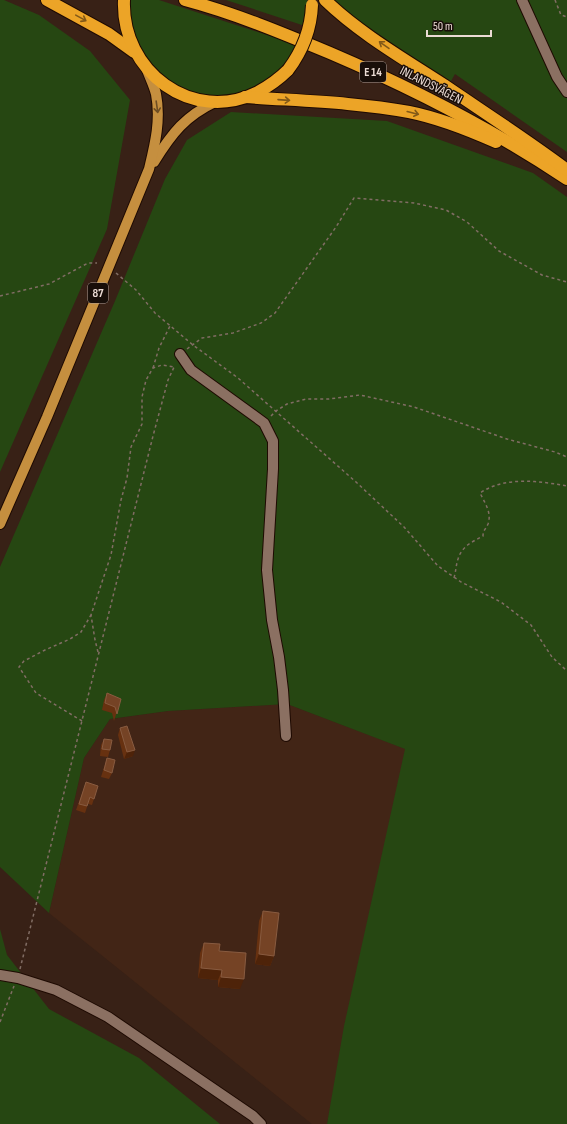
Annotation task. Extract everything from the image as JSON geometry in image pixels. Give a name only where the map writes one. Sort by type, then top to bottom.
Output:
[{"type":"highway","points":[[47,0],[109,34],[135,52]]},
{"type":"highway","name":"INLANDSVÄGEN","points":[[185,0],[282,33],[382,76],[493,133],[567,179]]},
{"type":"highway","name":"INLANDSVÄGEN","points":[[204,0],[287,28],[387,70],[510,135],[567,170]]},
{"type":"highway","points":[[325,0],[340,14],[411,64],[533,145],[567,170]]},
{"type":"highway","points":[[124,5],[127,32],[135,52],[147,70],[167,87],[179,93],[198,99],[217,101],[245,97],[268,87],[288,70],[301,51],[306,40],[311,17],[312,2]]},
{"type":"highway","points":[[245,97],[370,106],[411,112],[447,123],[492,140],[550,168]]},
{"type":"main road","points":[[147,70],[156,93],[158,114],[157,136],[149,169]]},
{"type":"main road","points":[[149,169],[169,139],[178,129],[196,113],[217,101]]},
{"type":"main road","name":"87","points":[[0,524],[47,417],[149,169]]},
{"type":"street","points":[[522,0],[557,77],[567,92]]},
{"type":"street","points":[[180,354],[191,370],[264,423],[273,441],[273,469],[267,570],[272,620],[282,683],[286,736]]},
{"type":"street","points":[[0,975],[18,978],[56,990],[108,1017],[253,1116],[261,1124]]},
{"type":"path","points":[[555,0],[561,15],[567,17]]},
{"type":"path","points":[[0,1022],[18,978],[153,436],[168,380],[180,354],[202,338],[233,333],[261,323],[275,313],[336,227],[354,198],[414,204],[446,210],[467,222],[499,251],[542,275],[567,282]]},
{"type":"path","points":[[0,296],[49,284],[88,263],[97,263]]},
{"type":"path","points":[[113,270],[136,290],[155,313],[193,345],[238,378],[404,527],[438,566],[460,582],[501,602],[531,625],[552,657],[567,671]]},
{"type":"path","points":[[82,721],[36,693],[19,667],[24,661],[70,639],[80,632],[91,616],[110,555],[127,478],[131,447],[142,424],[142,397],[146,380],[153,368],[159,348],[170,326]]},
{"type":"path","points":[[153,368],[162,365],[174,367]]},
{"type":"path","points":[[276,411],[287,404],[306,399],[329,399],[360,395],[414,407],[507,439],[555,452],[567,457]]},
{"type":"path","points":[[454,578],[457,570],[457,560],[462,550],[483,536],[483,531],[488,524],[489,510],[480,493],[488,488],[502,483],[546,482],[567,486]]},
{"type":"path","points":[[91,616],[99,653]]},
{"type":"shaded area","points":[[287,704],[406,749],[327,1124],[312,1124],[49,913],[84,758],[110,719],[168,711]]},
{"type":"green space","points":[[0,0],[4,0],[39,15],[90,51],[130,100],[107,229],[0,472]]},
{"type":"green space","points":[[130,0],[159,0],[298,45],[282,68],[260,85],[243,92],[225,95],[208,95],[190,91],[174,84],[160,74],[148,61],[132,31],[130,19]]},
{"type":"green space","points":[[226,0],[307,0],[305,26]]},
{"type":"green space","points":[[330,0],[567,0],[567,152],[455,74],[451,81],[412,59],[343,12]]},
{"type":"green space","points":[[231,112],[387,121],[533,173],[567,197],[567,1124],[327,1124],[344,1026],[405,749],[287,704],[168,711],[110,719],[84,758],[49,913],[0,867],[0,567],[115,301],[165,179],[187,140]]},
{"type":"green space","points":[[0,929],[7,955],[49,1009],[139,1058],[220,1124],[0,1124]]},
{"type":"building","points":[[107,693],[121,699],[117,714],[115,707],[105,703]]},
{"type":"building","points":[[127,726],[135,750],[127,752],[120,728]]},
{"type":"building","points":[[104,739],[112,740],[110,750],[102,749]]},
{"type":"building","points":[[107,758],[115,760],[112,773],[104,770]]},
{"type":"building","points":[[86,782],[98,786],[94,799],[90,797],[87,806],[79,804]]},
{"type":"building","points":[[263,911],[279,913],[274,956],[259,954]]},
{"type":"building","points":[[204,943],[220,944],[219,951],[246,953],[244,979],[221,977],[222,970],[201,968]]}]
